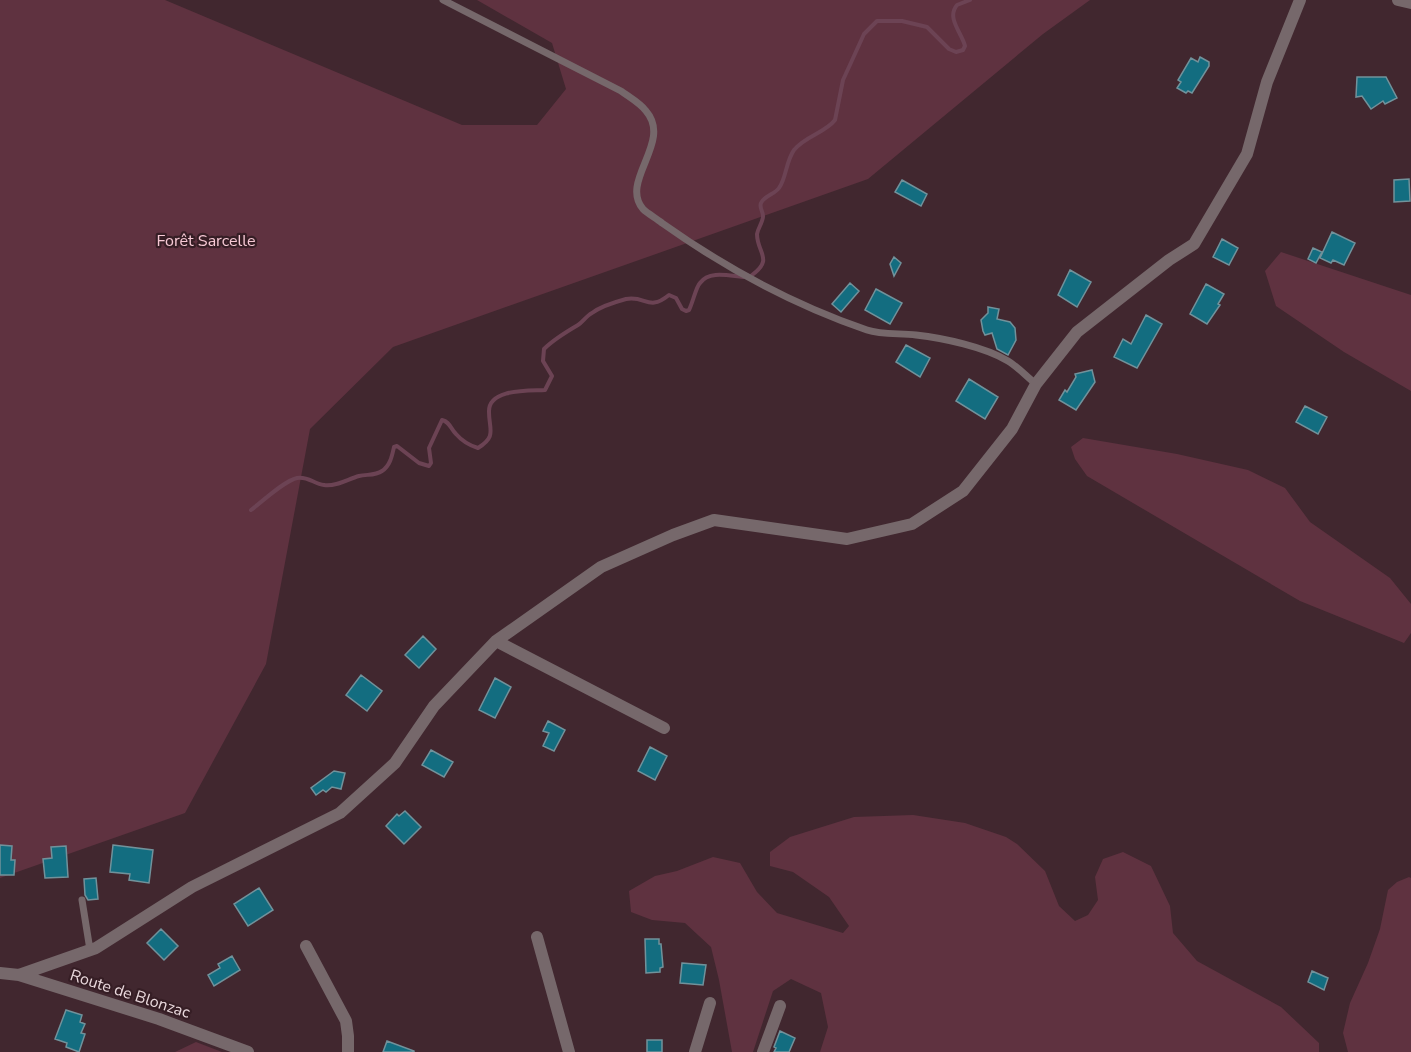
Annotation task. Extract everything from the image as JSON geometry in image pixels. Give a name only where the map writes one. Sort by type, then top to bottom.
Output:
[{"type":"street","points":[[19,975],[90,950],[192,887],[340,813],[395,763],[434,706],[496,642],[601,567],[673,535],[714,520],[778,531],[847,539],[912,524],[963,491],[1012,429],[1036,384],[1077,332],[1169,260],[1194,244],[1247,154],[1267,82],[1300,0]]},
{"type":"street","points":[[1398,0],[1411,3]]},
{"type":"street","points":[[496,642],[664,728]]},
{"type":"street","points":[[537,937],[568,1052]]},
{"type":"street","points":[[306,946],[346,1021],[348,1052]]},
{"type":"street","name":"Route de Blonzac","points":[[0,973],[19,975],[159,1019],[248,1052]]},
{"type":"street","points":[[695,1052],[710,1003]]},
{"type":"street","points":[[764,1052],[780,1006]]},
{"type":"lane","points":[[443,0],[621,91],[646,111],[654,124],[653,143],[639,178],[637,196],[643,208],[689,240],[760,283],[814,309],[869,331],[917,335],[982,350],[1008,361],[1036,384]]},
{"type":"lane","points":[[82,900],[90,950]]},
{"type":"green space","name":"Forêt Sarcelle","points":[[0,0],[165,0],[462,125],[537,125],[566,89],[552,43],[477,0],[1090,0],[1043,34],[868,179],[393,347],[310,429],[266,664],[185,813],[0,878]]},
{"type":"green space","points":[[1281,252],[1411,295],[1411,391],[1344,352],[1276,306],[1265,271]]},
{"type":"green space","points":[[1083,438],[1177,454],[1248,470],[1285,488],[1310,522],[1390,578],[1411,604],[1411,633],[1404,643],[1300,601],[1087,476],[1075,459],[1071,447]]},
{"type":"green space","points":[[913,815],[965,823],[1006,837],[1017,844],[1045,871],[1059,906],[1075,921],[1088,915],[1098,900],[1095,877],[1103,859],[1123,852],[1151,866],[1170,906],[1173,933],[1197,961],[1281,1007],[1319,1043],[1319,1052],[820,1052],[828,1027],[821,993],[791,979],[773,991],[753,1052],[732,1052],[711,947],[685,923],[652,920],[631,912],[629,891],[655,876],[677,871],[713,857],[740,863],[757,892],[777,913],[843,933],[849,926],[829,897],[793,872],[770,866],[770,852],[790,837],[854,817]]},
{"type":"green space","points":[[1411,878],[1411,1052],[1348,1052],[1343,1033],[1350,1003],[1380,929],[1388,890],[1397,882]]},
{"type":"green space","points":[[196,1042],[222,1052],[175,1052]]},
{"type":"building","points":[[1200,57],[1209,62],[1209,66],[1192,93],[1188,91],[1186,93],[1177,88],[1181,82],[1178,80],[1191,58],[1198,62]]},
{"type":"building","points":[[1357,77],[1386,77],[1397,98],[1385,104],[1383,101],[1371,109],[1362,96],[1356,97]]},
{"type":"building","points":[[1409,179],[1410,201],[1394,202],[1394,180]]},
{"type":"building","points":[[902,180],[927,194],[921,206],[895,192]]},
{"type":"building","points":[[1332,232],[1355,243],[1344,265],[1320,258]]},
{"type":"building","points":[[1222,239],[1238,248],[1229,265],[1213,257]]},
{"type":"building","points":[[1313,248],[1322,252],[1316,263],[1308,259]]},
{"type":"building","points":[[894,257],[901,263],[894,276],[890,264]]},
{"type":"building","points":[[1070,270],[1091,282],[1077,307],[1058,295]]},
{"type":"building","points":[[850,283],[859,291],[841,312],[832,304]]},
{"type":"building","points":[[1206,284],[1224,294],[1218,304],[1220,305],[1207,324],[1190,314]]},
{"type":"building","points":[[876,289],[902,303],[890,324],[865,310]]},
{"type":"building","points":[[988,307],[999,309],[997,319],[1010,322],[1015,328],[1016,340],[1008,355],[997,349],[992,333],[985,335],[983,331],[981,320],[988,313]]},
{"type":"building","points":[[1146,315],[1162,324],[1137,368],[1114,357],[1123,339],[1131,344]]},
{"type":"building","points":[[906,345],[930,358],[920,377],[896,362]]},
{"type":"building","points":[[1092,370],[1095,382],[1076,410],[1059,400],[1065,390],[1067,392],[1076,377],[1075,374]]},
{"type":"building","points":[[969,379],[998,397],[985,419],[956,401]]},
{"type":"building","points":[[1305,406],[1327,417],[1318,434],[1296,422]]},
{"type":"building","points":[[423,636],[436,649],[419,668],[405,655]]},
{"type":"building","points":[[361,675],[382,691],[367,711],[346,695]]},
{"type":"building","points":[[495,678],[511,687],[495,718],[479,710]]},
{"type":"building","points":[[548,721],[565,730],[554,751],[543,746],[549,733],[543,731]]},
{"type":"building","points":[[650,747],[667,756],[655,780],[638,771]]},
{"type":"building","points":[[431,750],[453,762],[444,777],[422,765]]},
{"type":"building","points":[[334,771],[345,773],[341,789],[332,787],[316,795],[311,788]]},
{"type":"building","points":[[405,811],[421,827],[404,844],[386,826],[397,814],[399,816]]},
{"type":"building","points":[[0,845],[12,846],[11,860],[15,860],[14,875],[0,875]]},
{"type":"building","points":[[113,845],[153,850],[149,883],[129,880],[130,874],[110,872]]},
{"type":"building","points":[[66,846],[68,877],[45,878],[43,859],[52,858],[51,847]]},
{"type":"building","points":[[96,878],[98,899],[88,900],[85,895],[84,879]]},
{"type":"building","points":[[259,888],[273,910],[248,926],[234,904]]},
{"type":"building","points":[[161,929],[178,946],[164,960],[147,943]]},
{"type":"building","points":[[645,939],[659,939],[663,967],[660,968],[660,972],[646,973]]},
{"type":"building","points":[[232,956],[240,970],[214,986],[208,975],[220,968],[218,964]]},
{"type":"building","points":[[682,963],[706,965],[703,985],[680,983]]},
{"type":"building","points":[[1312,971],[1328,978],[1324,990],[1308,982]]},
{"type":"building","points":[[66,1010],[82,1015],[80,1022],[85,1024],[81,1033],[85,1034],[79,1052],[66,1047],[67,1043],[55,1039]]},
{"type":"building","points":[[780,1031],[795,1038],[789,1052],[774,1052]]},
{"type":"building","points":[[647,1040],[662,1040],[662,1052],[647,1052]]},
{"type":"building","points":[[387,1041],[414,1051],[414,1052],[383,1052]]},
{"type":"waterway","points":[[752,275],[762,265],[763,260],[757,234],[763,218],[761,203],[779,188],[794,150],[835,120],[843,80],[864,34],[877,21],[902,21],[927,27],[949,49],[956,52],[963,50],[965,46],[953,15],[957,5],[970,0]]},
{"type":"waterway","points":[[251,510],[280,487],[297,478],[328,485],[379,473],[385,469],[394,447],[397,446],[419,463],[429,466],[431,463],[429,448],[442,420],[463,441],[478,448],[490,436],[489,412],[495,399],[511,392],[545,390],[552,376],[543,361],[544,349],[588,316],[608,304],[626,299],[633,298],[651,303],[669,295],[676,298],[682,309],[686,311],[689,310],[700,283],[709,276],[743,277]]}]
